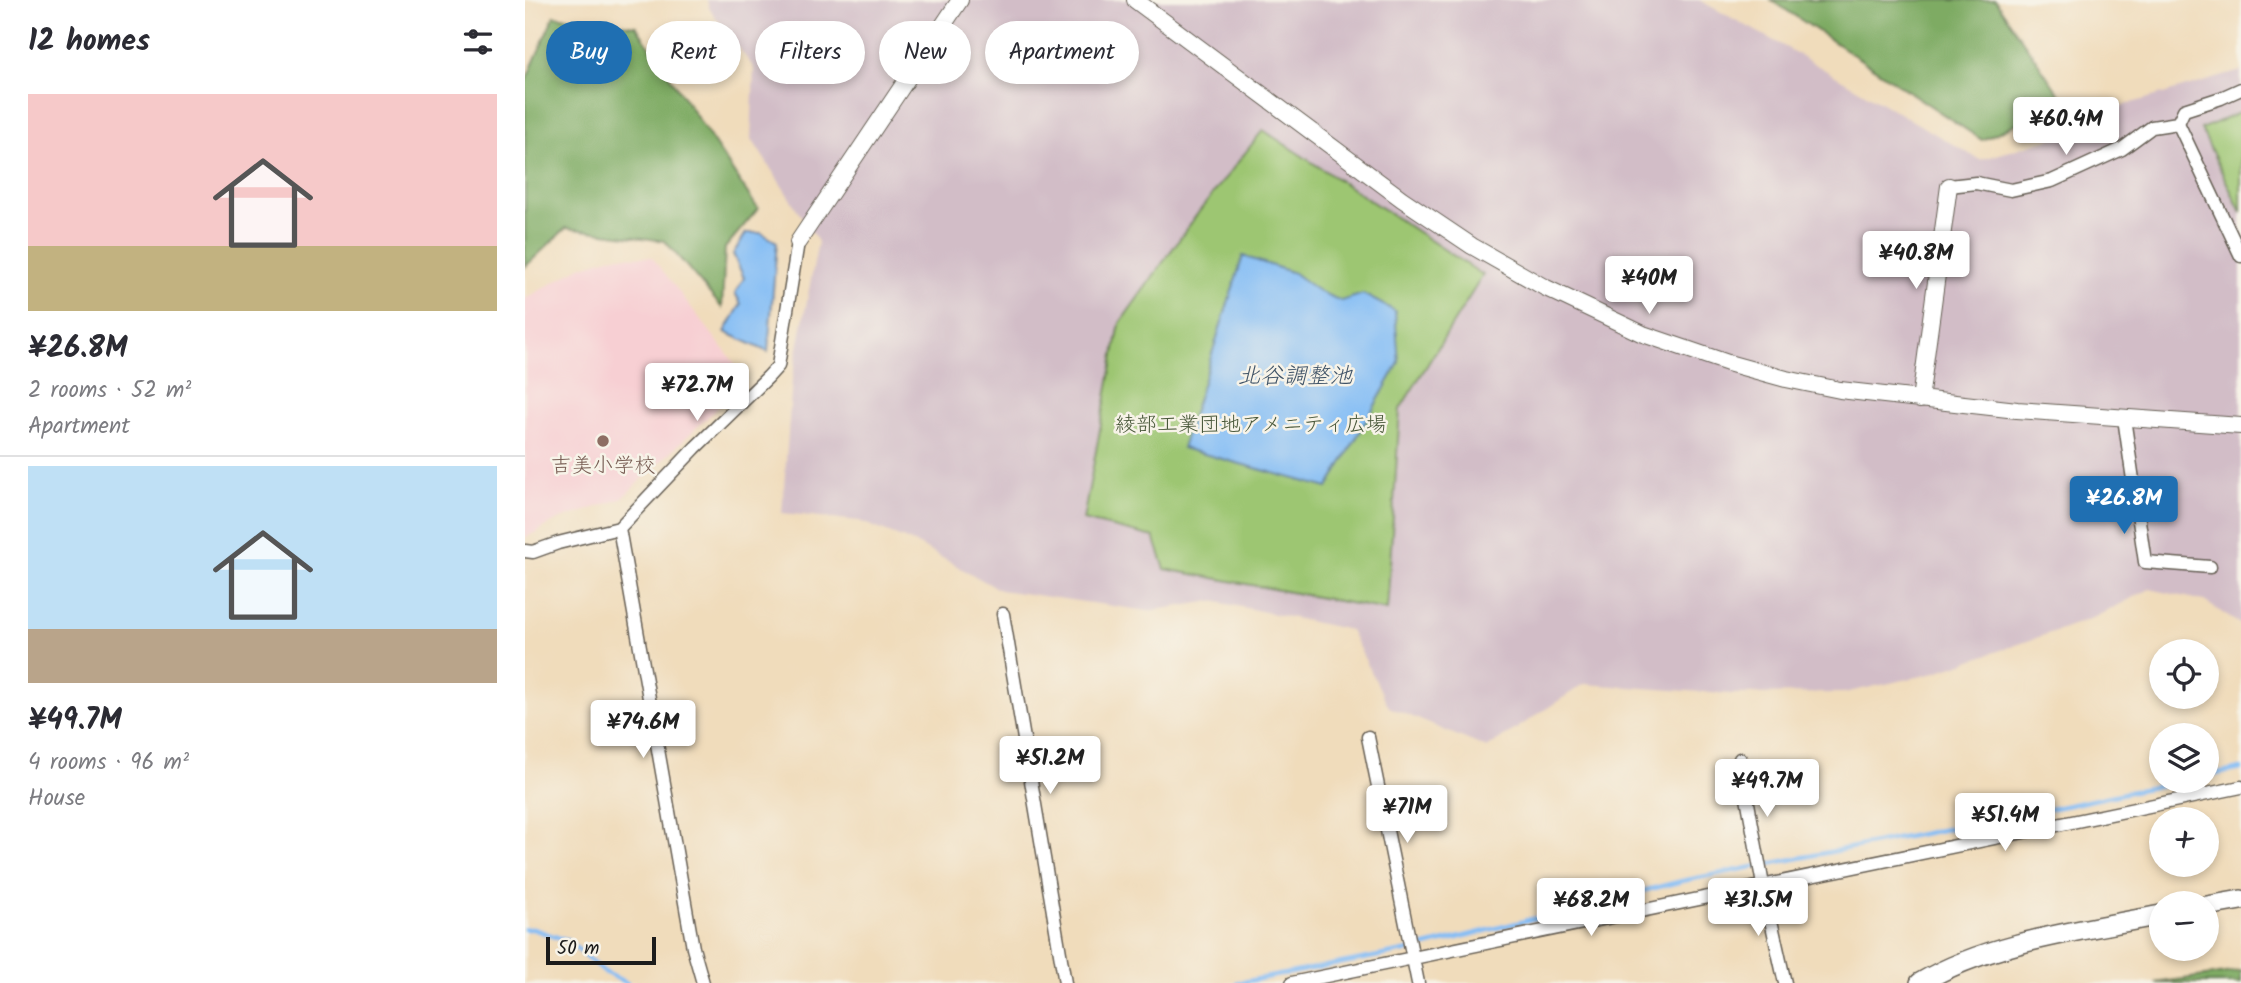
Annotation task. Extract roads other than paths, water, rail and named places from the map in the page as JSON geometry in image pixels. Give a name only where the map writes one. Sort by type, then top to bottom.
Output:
[{"type":"main road","points":[[2219,904],[2241,900]]},
{"type":"main road","points":[[1920,983],[2008,947],[2149,918]]},
{"type":"street","points":[[525,551],[533,552],[618,528],[778,366],[799,243],[960,0]]},
{"type":"street","points":[[1135,0],[1402,199],[1472,246],[1544,287],[1643,334],[1727,363],[1840,390],[2017,410],[2241,426]]},
{"type":"street","points":[[2178,123],[2184,110],[2241,89]]},
{"type":"street","points":[[1920,400],[1949,186],[1976,183],[2011,190],[2052,181],[2122,149],[2152,127],[2178,123]]},
{"type":"street","points":[[2178,123],[2241,256]]},
{"type":"street","points":[[2125,418],[2145,562],[2210,567]]},
{"type":"street","points":[[618,528],[694,948],[703,983]]},
{"type":"street","points":[[1003,614],[1065,983]]},
{"type":"street","points":[[1368,737],[1418,983]]},
{"type":"street","points":[[1739,759],[1785,983]]},
{"type":"street","points":[[1292,983],[2241,788]]},
{"type":"water","points":[[746,233],[761,233],[777,242],[768,352],[725,332],[741,304],[735,293],[744,278],[733,254]]},
{"type":"water","name":"北谷調整池","points":[[1243,256],[1294,273],[1320,292],[1341,301],[1363,294],[1395,311],[1399,363],[1328,488],[1182,448]]},
{"type":"waterway","points":[[2219,774],[2241,769]]},
{"type":"waterway","points":[[1238,983],[1410,950],[1682,881],[2149,788]]},
{"type":"waterway","points":[[525,929],[533,929],[568,941],[604,972],[627,983]]},
{"type":"place","name":"吉美小学校","points":[[603,441]]},
{"type":"park label","name":"綾部工業団地アメニティ広場","points":[[1251,424]]}]
